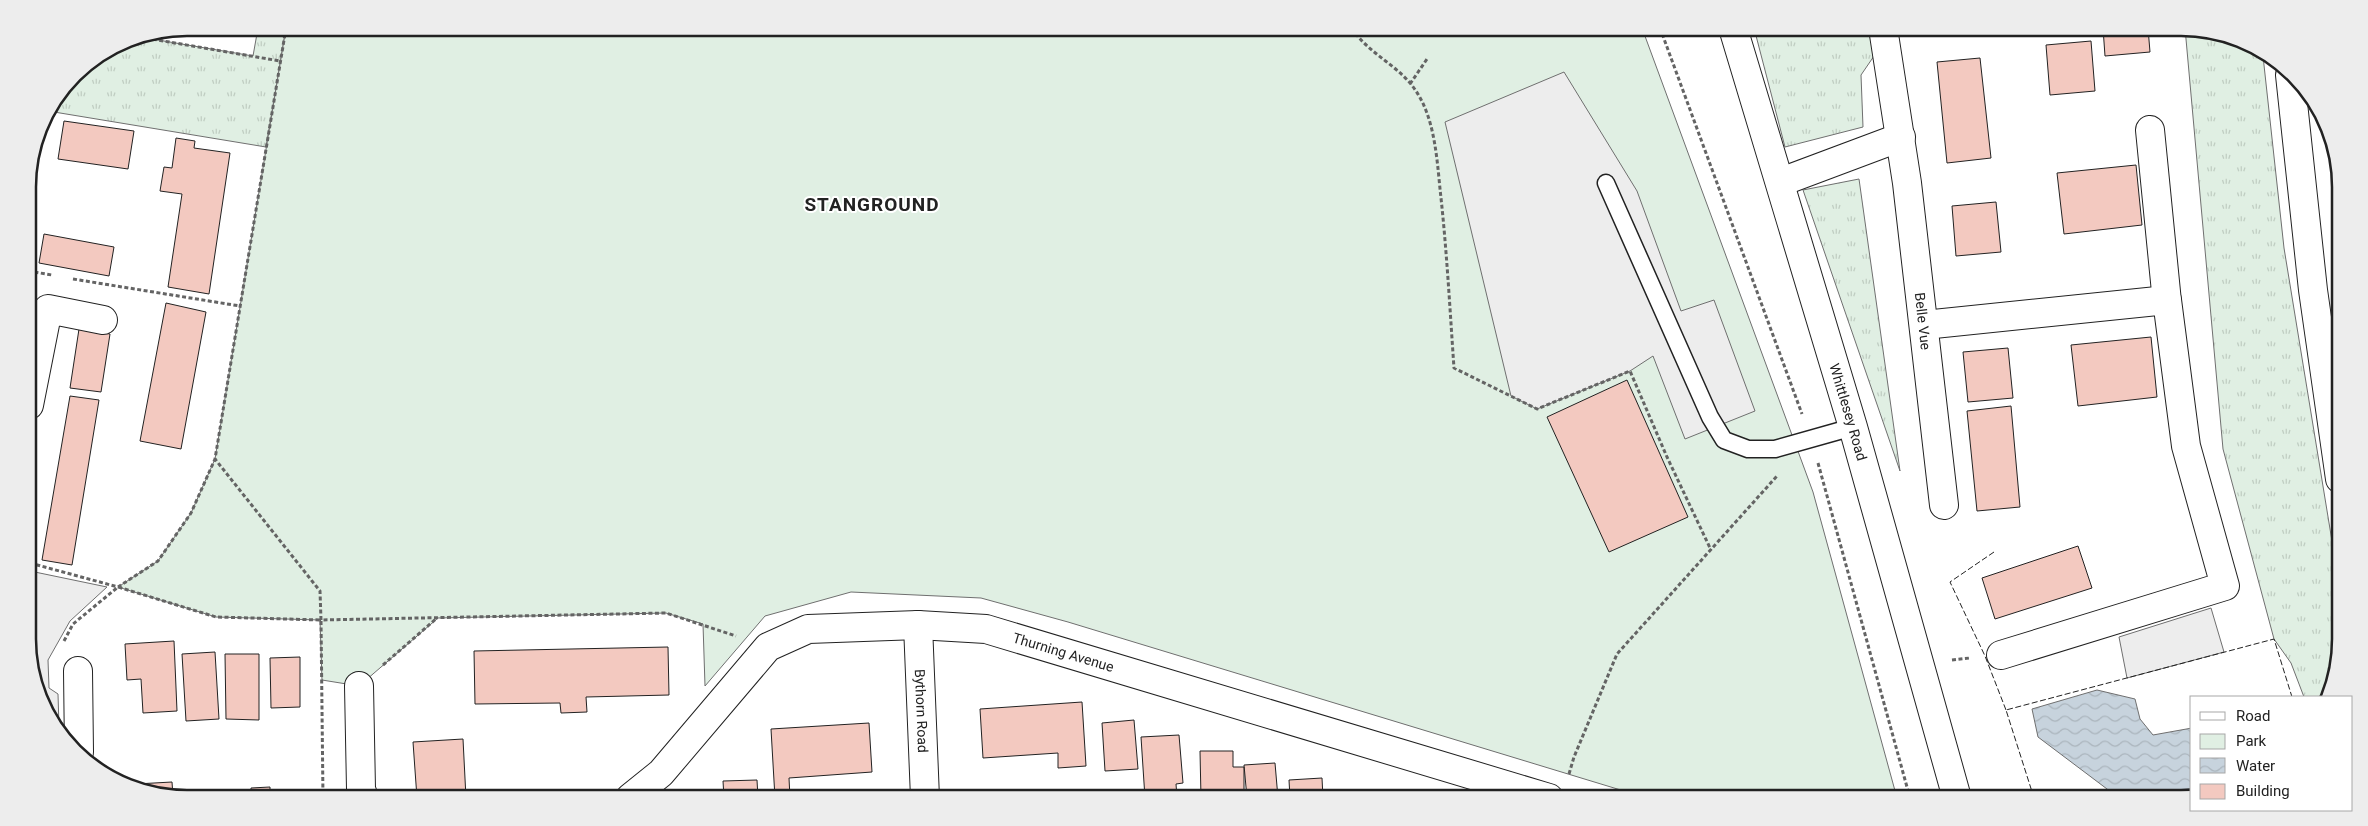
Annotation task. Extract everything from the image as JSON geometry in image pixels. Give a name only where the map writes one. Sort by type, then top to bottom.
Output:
[{"type":"main road","name":"Whittlesey Road","points":[[1736,36],[1853,427],[1954,789]]},
{"type":"main road","name":"Belle Vue","points":[[1884,36],[1901,137],[1944,505]]},
{"type":"main road","points":[[2291,85],[2313,290],[2332,423]]},
{"type":"main road","points":[[2001,655],[2225,586],[2186,446],[2167,302],[2150,130]]},
{"type":"main road","points":[[1780,182],[1901,137]]},
{"type":"main road","points":[[1924,325],[2167,300],[2167,302]]},
{"type":"main road","points":[[37,367],[48,309],[104,320]]},
{"type":"main road","name":"Thurning Avenue","points":[[640,790],[662,772],[768,647],[808,629],[918,625],[986,629],[1489,789]]},
{"type":"main road","name":"Bythorn Road","points":[[918,625],[925,790]]},
{"type":"main road","points":[[78,671],[78,744]]},
{"type":"main road","points":[[359,686],[361,790]]},
{"type":"lane","points":[[1606,183],[1710,417],[1724,440],[1748,449],[1775,450],[1853,427]]},
{"type":"path","points":[[1357,36],[1391,64],[1410,84],[1416,92],[1434,136],[1445,236],[1454,368],[1537,409],[1630,371],[1711,550]]},
{"type":"path","points":[[1663,36],[1811,438],[1908,789]]},
{"type":"path","points":[[61,647],[73,624],[118,587],[158,561],[191,514],[215,459],[284,37]]},
{"type":"path","points":[[155,40],[280,60]]},
{"type":"path","points":[[1410,84],[1427,59]]},
{"type":"path","points":[[37,273],[55,276]]},
{"type":"path","points":[[64,277],[240,306]]},
{"type":"path","points":[[215,459],[320,590],[323,790]]},
{"type":"path","points":[[1558,789],[1574,757],[1617,654],[1778,476]]},
{"type":"path","points":[[36,565],[216,617],[321,620],[666,613],[768,647]]},
{"type":"path","points":[[359,686],[438,618]]},
{"type":"path","points":[[1919,663],[2001,655]]},
{"type":"green space","points":[[1645,36],[1813,492],[1895,789],[1618,789],[1068,622],[981,598],[851,592],[765,616],[705,686],[703,624],[666,613],[438,618],[359,686],[322,680],[320,620],[216,617],[118,587],[158,561],[191,513],[215,459],[285,37]]},
{"type":"green space","points":[[1756,36],[1871,36],[1874,56],[1861,75],[1863,127],[1785,147]]},
{"type":"green space","points":[[2186,36],[2220,41],[2248,52],[2264,61],[2284,248],[2332,541],[2332,639],[2327,678],[2320,696],[2304,696],[2291,663],[2274,639],[2223,449]]},
{"type":"green space","points":[[256,37],[284,37],[266,147],[56,112],[67,95],[103,62],[120,52],[148,41],[155,40],[253,56]]},
{"type":"green space","points":[[1859,179],[1900,471],[1803,190]]},
{"type":"shaded area","points":[[1564,72],[1637,191],[1681,311],[1714,300],[1755,411],[1685,439],[1653,356],[1630,371],[1537,409],[1511,396],[1445,122]]},
{"type":"shaded area","points":[[36,572],[107,587],[70,621],[48,660],[49,688],[58,694],[59,718],[44,687],[39,668],[36,639]]},
{"type":"shaded area","points":[[2211,608],[2224,652],[2127,678],[2119,637]]},
{"type":"water","points":[[2097,690],[2135,699],[2140,719],[2153,735],[2190,728],[2190,789],[2107,789],[2038,737],[2032,709]]},
{"type":"building","points":[[2104,36],[2149,36],[2150,52],[2105,56]]},
{"type":"building","points":[[2091,41],[2095,91],[2050,95],[2046,45]]},
{"type":"building","points":[[1980,58],[1991,158],[1947,163],[1937,62]]},
{"type":"building","points":[[64,121],[134,131],[128,169],[58,159]]},
{"type":"building","points":[[176,138],[195,141],[194,148],[230,153],[209,294],[168,287],[182,194],[160,191],[164,167],[172,168]]},
{"type":"building","points":[[2136,165],[2142,225],[2064,234],[2057,173]]},
{"type":"building","points":[[1996,202],[2001,252],[1956,256],[1952,206]]},
{"type":"building","points":[[44,234],[114,247],[109,276],[39,263]]},
{"type":"building","points":[[166,303],[206,312],[181,449],[140,441]]},
{"type":"building","points":[[79,329],[110,334],[101,392],[70,388]]},
{"type":"building","points":[[2151,337],[2157,397],[2078,406],[2071,345]]},
{"type":"building","points":[[2008,348],[2013,398],[1968,402],[1963,352]]},
{"type":"building","points":[[1627,380],[1688,517],[1609,552],[1547,417]]},
{"type":"building","points":[[70,396],[99,400],[72,565],[42,560]]},
{"type":"building","points":[[2011,406],[2020,507],[1977,511],[1967,411]]},
{"type":"building","points":[[2078,546],[2092,588],[1995,619],[1982,578]]},
{"type":"building","points":[[174,641],[177,711],[143,713],[141,679],[127,680],[125,644]]},
{"type":"building","points":[[668,647],[669,695],[586,697],[587,712],[561,713],[560,703],[475,704],[474,651]]},
{"type":"building","points":[[215,652],[219,719],[186,721],[182,654]]},
{"type":"building","points":[[225,654],[259,654],[259,720],[226,719]]},
{"type":"building","points":[[300,657],[300,707],[271,708],[270,658]]},
{"type":"building","points":[[1082,702],[1086,766],[1058,768],[1058,753],[983,758],[980,709]]},
{"type":"building","points":[[1134,720],[1138,769],[1105,771],[1102,723]]},
{"type":"building","points":[[869,723],[872,772],[789,778],[790,790],[775,790],[771,729]]},
{"type":"building","points":[[1179,735],[1183,783],[1176,784],[1176,790],[1144,790],[1141,737]]},
{"type":"building","points":[[463,739],[466,790],[416,790],[413,742]]},
{"type":"building","points":[[1200,751],[1233,751],[1233,767],[1244,767],[1244,789],[1201,789]]},
{"type":"building","points":[[1275,763],[1277,789],[1246,789],[1244,765]]},
{"type":"building","points":[[1322,778],[1323,789],[1290,789],[1289,780]]},
{"type":"building","points":[[757,780],[758,790],[724,790],[723,781]]},
{"type":"building","points":[[172,782],[172,789],[148,785],[144,784]]},
{"type":"building","points":[[270,787],[270,790],[251,790],[251,788]]},
{"type":"fence","points":[[1994,552],[1950,582],[1985,656],[2006,710]]},
{"type":"fence","points":[[2031,789],[2006,710],[2274,639],[2292,696]]},
{"type":"district","name":"STANGROUND","points":[[872,204]]}]
